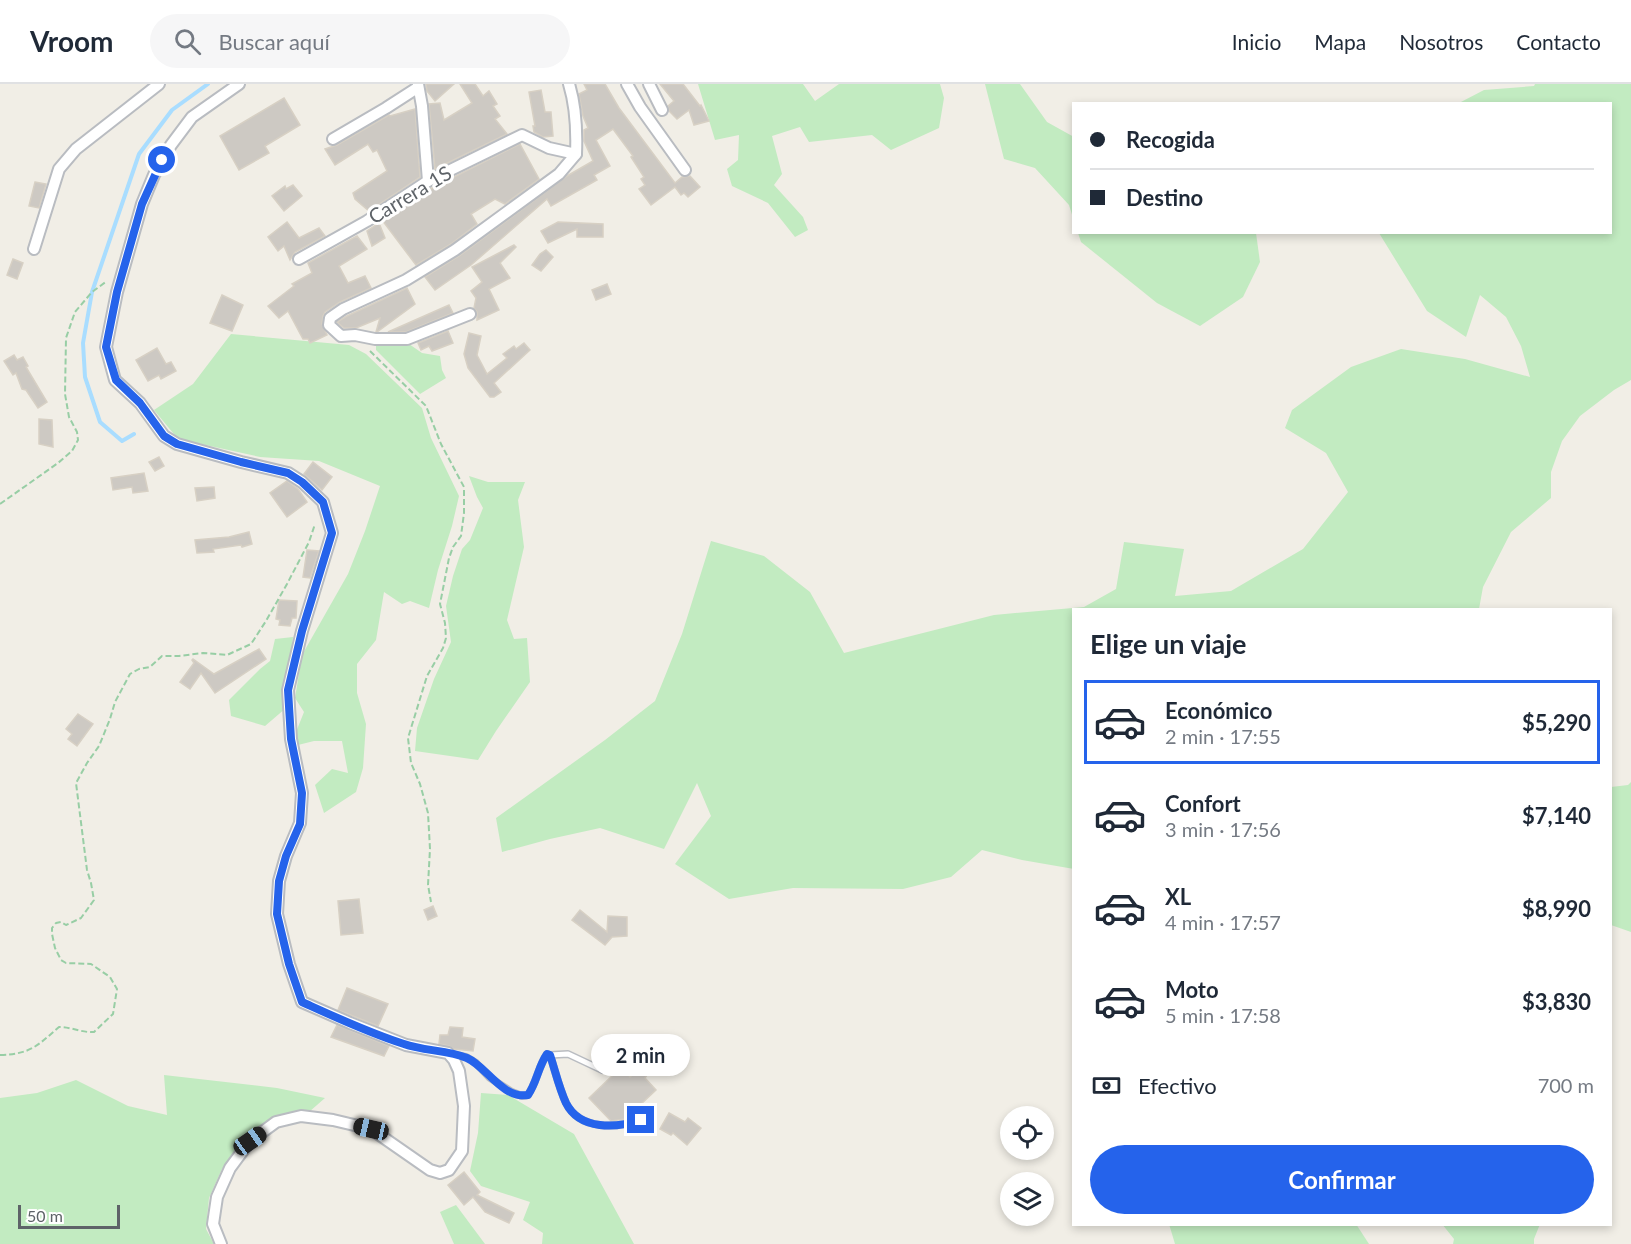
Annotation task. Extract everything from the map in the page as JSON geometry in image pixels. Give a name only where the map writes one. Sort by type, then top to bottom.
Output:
[{"type":"street","points":[[34,249],[59,169],[76,149],[159,84]]},
{"type":"street","points":[[221,1244],[213,1224],[217,1197],[230,1168],[250,1141],[276,1122],[301,1116],[333,1120],[371,1129],[430,1170],[440,1173],[449,1170],[462,1151],[464,1106],[459,1071],[448,1053],[406,1045],[302,1002],[289,964],[277,914],[279,881],[286,856],[300,824],[302,793],[291,739],[288,690],[302,631],[332,533],[323,502],[302,482],[288,473],[177,444],[164,436],[140,403],[116,380],[106,347],[117,292],[142,204],[154,175],[171,145],[192,117],[238,84]]},
{"type":"street","points":[[470,314],[407,339],[341,336],[329,325],[330,318],[343,309],[406,280],[455,250],[559,174],[576,154],[577,129],[569,84]]},
{"type":"street","points":[[627,84],[640,107],[685,170]]},
{"type":"street","points":[[649,84],[662,110]]},
{"type":"street","points":[[333,139],[418,86],[422,106],[428,181]]},
{"type":"street","name":"Carrera 1S","points":[[299,259],[367,221],[428,181],[522,135],[549,148],[576,154]]},
{"type":"lane","points":[[448,1053],[466,1057],[476,1063],[496,1083],[522,1095],[528,1095],[532,1089],[547,1054],[568,1054],[602,1070]]},
{"type":"lane","points":[[550,1055],[567,1104],[578,1117],[590,1123],[608,1127],[641,1120]]},
{"type":"path","points":[[0,504],[58,463],[72,451],[78,440],[77,432],[69,417],[65,394],[66,338],[75,312],[92,292],[124,269]]},
{"type":"path","points":[[367,348],[426,406],[441,444],[464,487],[461,536],[449,558],[440,604],[446,638],[427,676],[408,738],[411,763],[420,783],[428,813],[430,849],[428,885],[431,902]]},
{"type":"path","points":[[0,1055],[14,1055],[30,1050],[59,1027],[68,1027],[86,1033],[94,1032],[112,1014],[117,989],[110,977],[91,963],[66,963],[62,960],[55,948],[52,928],[56,923],[61,922],[66,925],[81,918],[94,900],[87,870],[76,783],[99,746],[115,702],[130,674],[150,667],[162,656],[203,653],[227,655],[250,644],[287,584],[309,542],[316,522]]},
{"type":"green space","points":[[698,84],[803,84],[815,101],[839,84],[940,84],[944,98],[939,128],[891,150],[872,135],[809,142],[800,127],[772,136],[782,174],[774,185],[803,217],[808,230],[795,237],[768,203],[732,186],[727,169],[738,160],[739,135],[715,140]]},
{"type":"green space","points":[[985,84],[1020,84],[1047,122],[1072,136],[1072,215],[1069,205],[1035,168],[1004,159]]},
{"type":"green space","points":[[1535,84],[1631,84],[1631,380],[1580,416],[1562,441],[1551,472],[1551,498],[1511,532],[1483,587],[1479,608],[1073,608],[1084,607],[1116,589],[1124,542],[1184,549],[1175,596],[1231,591],[1303,549],[1348,492],[1326,453],[1285,428],[1292,410],[1351,367],[1401,349],[1465,359],[1530,377],[1521,346],[1506,317],[1480,295],[1466,337],[1427,311],[1380,234],[1612,234],[1612,102],[1461,102],[1484,90],[1534,86]]},
{"type":"green space","points":[[1078,234],[1256,234],[1260,262],[1243,297],[1200,326],[1157,303],[1081,242]]},
{"type":"green space","points":[[231,334],[349,345],[366,354],[422,408],[431,438],[459,496],[429,608],[410,601],[402,604],[384,592],[376,640],[357,664],[357,693],[366,724],[363,768],[356,792],[324,813],[315,785],[332,769],[348,773],[342,741],[314,741],[298,745],[296,732],[304,712],[295,698],[302,655],[348,574],[380,486],[319,461],[260,457],[178,439],[154,410],[193,384]]},
{"type":"green space","points":[[409,344],[422,353],[440,356],[446,378],[420,394],[376,350],[376,345]]},
{"type":"green space","points":[[469,476],[488,482],[525,482],[518,500],[524,547],[507,620],[514,639],[527,638],[530,682],[478,760],[415,751],[417,728],[434,679],[451,642],[446,606],[453,576],[462,549],[470,540],[483,508]]},
{"type":"green space","points":[[711,541],[764,556],[810,592],[844,653],[994,615],[1072,608],[1072,869],[982,850],[951,877],[903,889],[793,888],[729,899],[675,864],[711,816],[697,783],[664,849],[600,828],[502,852],[496,818],[655,701],[682,634]]},
{"type":"green space","points":[[293,637],[286,708],[265,726],[231,716],[229,700],[270,661],[275,639]]},
{"type":"green space","points":[[1631,782],[1631,932],[1612,925],[1612,787],[1628,785]]},
{"type":"green space","points":[[164,1075],[277,1088],[325,1098],[309,1112],[274,1117],[248,1136],[222,1169],[209,1198],[206,1229],[214,1244],[0,1244],[0,1098],[37,1093],[76,1080],[128,1106],[167,1115]]},
{"type":"green space","points":[[481,1093],[508,1095],[574,1134],[634,1244],[542,1244],[543,1233],[523,1220],[530,1202],[481,1186],[470,1171],[478,1133]]},
{"type":"green space","points":[[456,1205],[485,1244],[454,1244],[440,1212]]},
{"type":"green space","points":[[1170,1226],[1357,1226],[1369,1244],[1175,1244]]},
{"type":"green space","points":[[1444,1226],[1539,1226],[1534,1244],[1453,1244],[1454,1239]]},
{"type":"building","points":[[426,84],[454,84],[435,101],[427,91]]},
{"type":"building","points":[[460,84],[475,84],[483,96],[489,91],[497,104],[493,106],[500,116],[495,119],[507,134],[435,169],[429,104],[440,103],[444,120],[472,103]]},
{"type":"building","points":[[584,84],[605,84],[619,108],[675,183],[682,177],[690,176],[700,187],[688,197],[684,193],[681,195],[675,187],[651,205],[639,189],[645,185],[641,179],[644,177],[631,157],[633,156],[613,129],[596,140],[610,166],[594,175],[597,180],[551,206],[547,199],[471,265],[435,290],[425,277],[459,256],[567,176],[593,161],[584,141],[584,130],[588,128],[579,94],[587,90]]},
{"type":"building","points":[[660,84],[683,84],[701,105],[709,121],[694,125],[689,110],[677,119],[669,111],[668,106],[674,101]]},
{"type":"building","points":[[541,90],[545,112],[551,112],[553,136],[543,137],[534,132],[529,92]]},
{"type":"building","points":[[284,98],[300,125],[265,146],[269,153],[239,170],[220,136]]},
{"type":"building","points":[[415,109],[420,177],[369,211],[355,199],[353,193],[387,171],[377,150],[373,152],[368,144],[335,165],[325,149],[337,145],[389,115]]},
{"type":"building","points":[[520,144],[539,179],[505,204],[495,199],[471,214],[477,224],[451,244],[416,265],[382,220],[432,188]]},
{"type":"building","points":[[35,182],[46,184],[39,208],[29,206]]},
{"type":"building","points":[[293,185],[302,196],[284,211],[272,196],[285,186],[286,189]]},
{"type":"building","points":[[287,222],[299,238],[319,228],[325,236],[295,252],[290,260],[284,246],[278,251],[268,237]]},
{"type":"building","points":[[558,222],[603,224],[603,237],[577,237],[577,229],[548,243],[541,231]]},
{"type":"building","points":[[379,223],[385,238],[372,246],[367,231]]},
{"type":"building","points":[[357,236],[367,249],[339,266],[348,283],[365,276],[371,288],[340,302],[325,312],[322,324],[327,335],[310,343],[308,339],[303,339],[288,311],[279,318],[268,306],[294,286],[292,284],[312,273],[308,263]]},
{"type":"building","points":[[514,245],[516,247],[500,263],[510,278],[489,289],[499,310],[477,320],[477,312],[474,308],[476,298],[471,291],[482,282],[472,267]]},
{"type":"building","points":[[546,250],[553,257],[541,271],[532,265]]},
{"type":"building","points":[[13,259],[23,263],[17,279],[7,275]]},
{"type":"building","points":[[607,284],[611,294],[596,300],[592,290]]},
{"type":"building","points":[[407,288],[415,304],[377,332],[380,318],[356,328],[344,328],[337,322],[347,316]]},
{"type":"building","points":[[222,295],[243,305],[232,331],[210,323]]},
{"type":"building","points":[[449,305],[453,313],[406,332],[388,332]]},
{"type":"building","points":[[448,331],[453,343],[432,351],[429,346],[421,350],[418,343]]},
{"type":"building","points":[[469,333],[481,336],[477,355],[487,374],[507,358],[503,354],[514,346],[516,349],[524,343],[530,350],[494,383],[501,392],[494,397],[490,397],[468,368],[464,354]]},
{"type":"building","points":[[157,348],[166,364],[171,362],[176,371],[161,379],[159,375],[148,381],[136,360]]},
{"type":"building","points":[[14,355],[17,360],[23,357],[28,366],[26,367],[47,402],[38,408],[26,390],[22,389],[16,373],[13,375],[4,361]]},
{"type":"building","points":[[39,419],[52,420],[53,447],[39,444]]},
{"type":"building","points":[[159,457],[164,466],[155,471],[149,462]]},
{"type":"building","points":[[313,462],[332,477],[322,490],[304,474]]},
{"type":"building","points":[[144,473],[148,491],[133,493],[132,487],[113,490],[111,478]]},
{"type":"building","points":[[287,481],[298,489],[307,502],[287,517],[270,493]]},
{"type":"building","points":[[214,487],[215,498],[197,501],[195,488]]},
{"type":"building","points":[[249,532],[252,544],[197,553],[195,540],[229,537]]},
{"type":"building","points":[[307,550],[319,551],[310,578],[303,577]]},
{"type":"building","points":[[279,600],[297,601],[296,618],[292,618],[290,626],[279,625],[280,620],[276,619]]},
{"type":"building","points":[[259,649],[266,659],[215,693],[201,673],[190,689],[180,682],[194,663],[193,659],[214,674]]},
{"type":"building","points":[[78,714],[93,724],[77,746],[68,739],[72,734],[66,729]]},
{"type":"building","points":[[359,899],[363,933],[341,935],[338,901]]},
{"type":"building","points":[[433,906],[437,916],[428,920],[424,910]]},
{"type":"building","points":[[580,910],[607,932],[608,916],[627,917],[627,936],[612,937],[605,945],[572,920]]},
{"type":"building","points":[[347,988],[388,1004],[378,1026],[338,1010]]},
{"type":"building","points":[[337,1025],[389,1046],[384,1056],[331,1037]]},
{"type":"building","points":[[450,1027],[463,1028],[462,1037],[475,1039],[473,1051],[454,1049],[439,1044],[440,1035],[448,1035]]},
{"type":"building","points":[[656,1056],[658,1058],[645,1078],[656,1090],[625,1119],[611,1121],[589,1098],[613,1075],[606,1066],[615,1059],[630,1077]]},
{"type":"building","points":[[669,1113],[685,1122],[688,1118],[701,1128],[687,1145],[673,1133],[671,1135],[660,1129]]},
{"type":"building","points":[[464,1172],[480,1192],[477,1195],[514,1213],[509,1223],[485,1212],[473,1197],[464,1205],[448,1185]]},
{"type":"waterway","points":[[134,434],[122,441],[100,422],[85,377],[83,343],[92,292],[139,154],[172,110],[208,84]]},
{"type":"route","points":[[162,160],[142,204],[117,292],[106,347],[116,380],[140,403],[164,436],[177,444],[288,473],[302,482],[323,502],[332,533],[315,584],[288,690],[291,739],[302,793],[300,824],[286,856],[279,881],[277,914],[289,964],[302,1002],[406,1045],[466,1057],[476,1063],[496,1083],[522,1095],[528,1095],[543,1060],[547,1054],[550,1055],[567,1104],[578,1117],[590,1123],[608,1127],[641,1120]]}]
